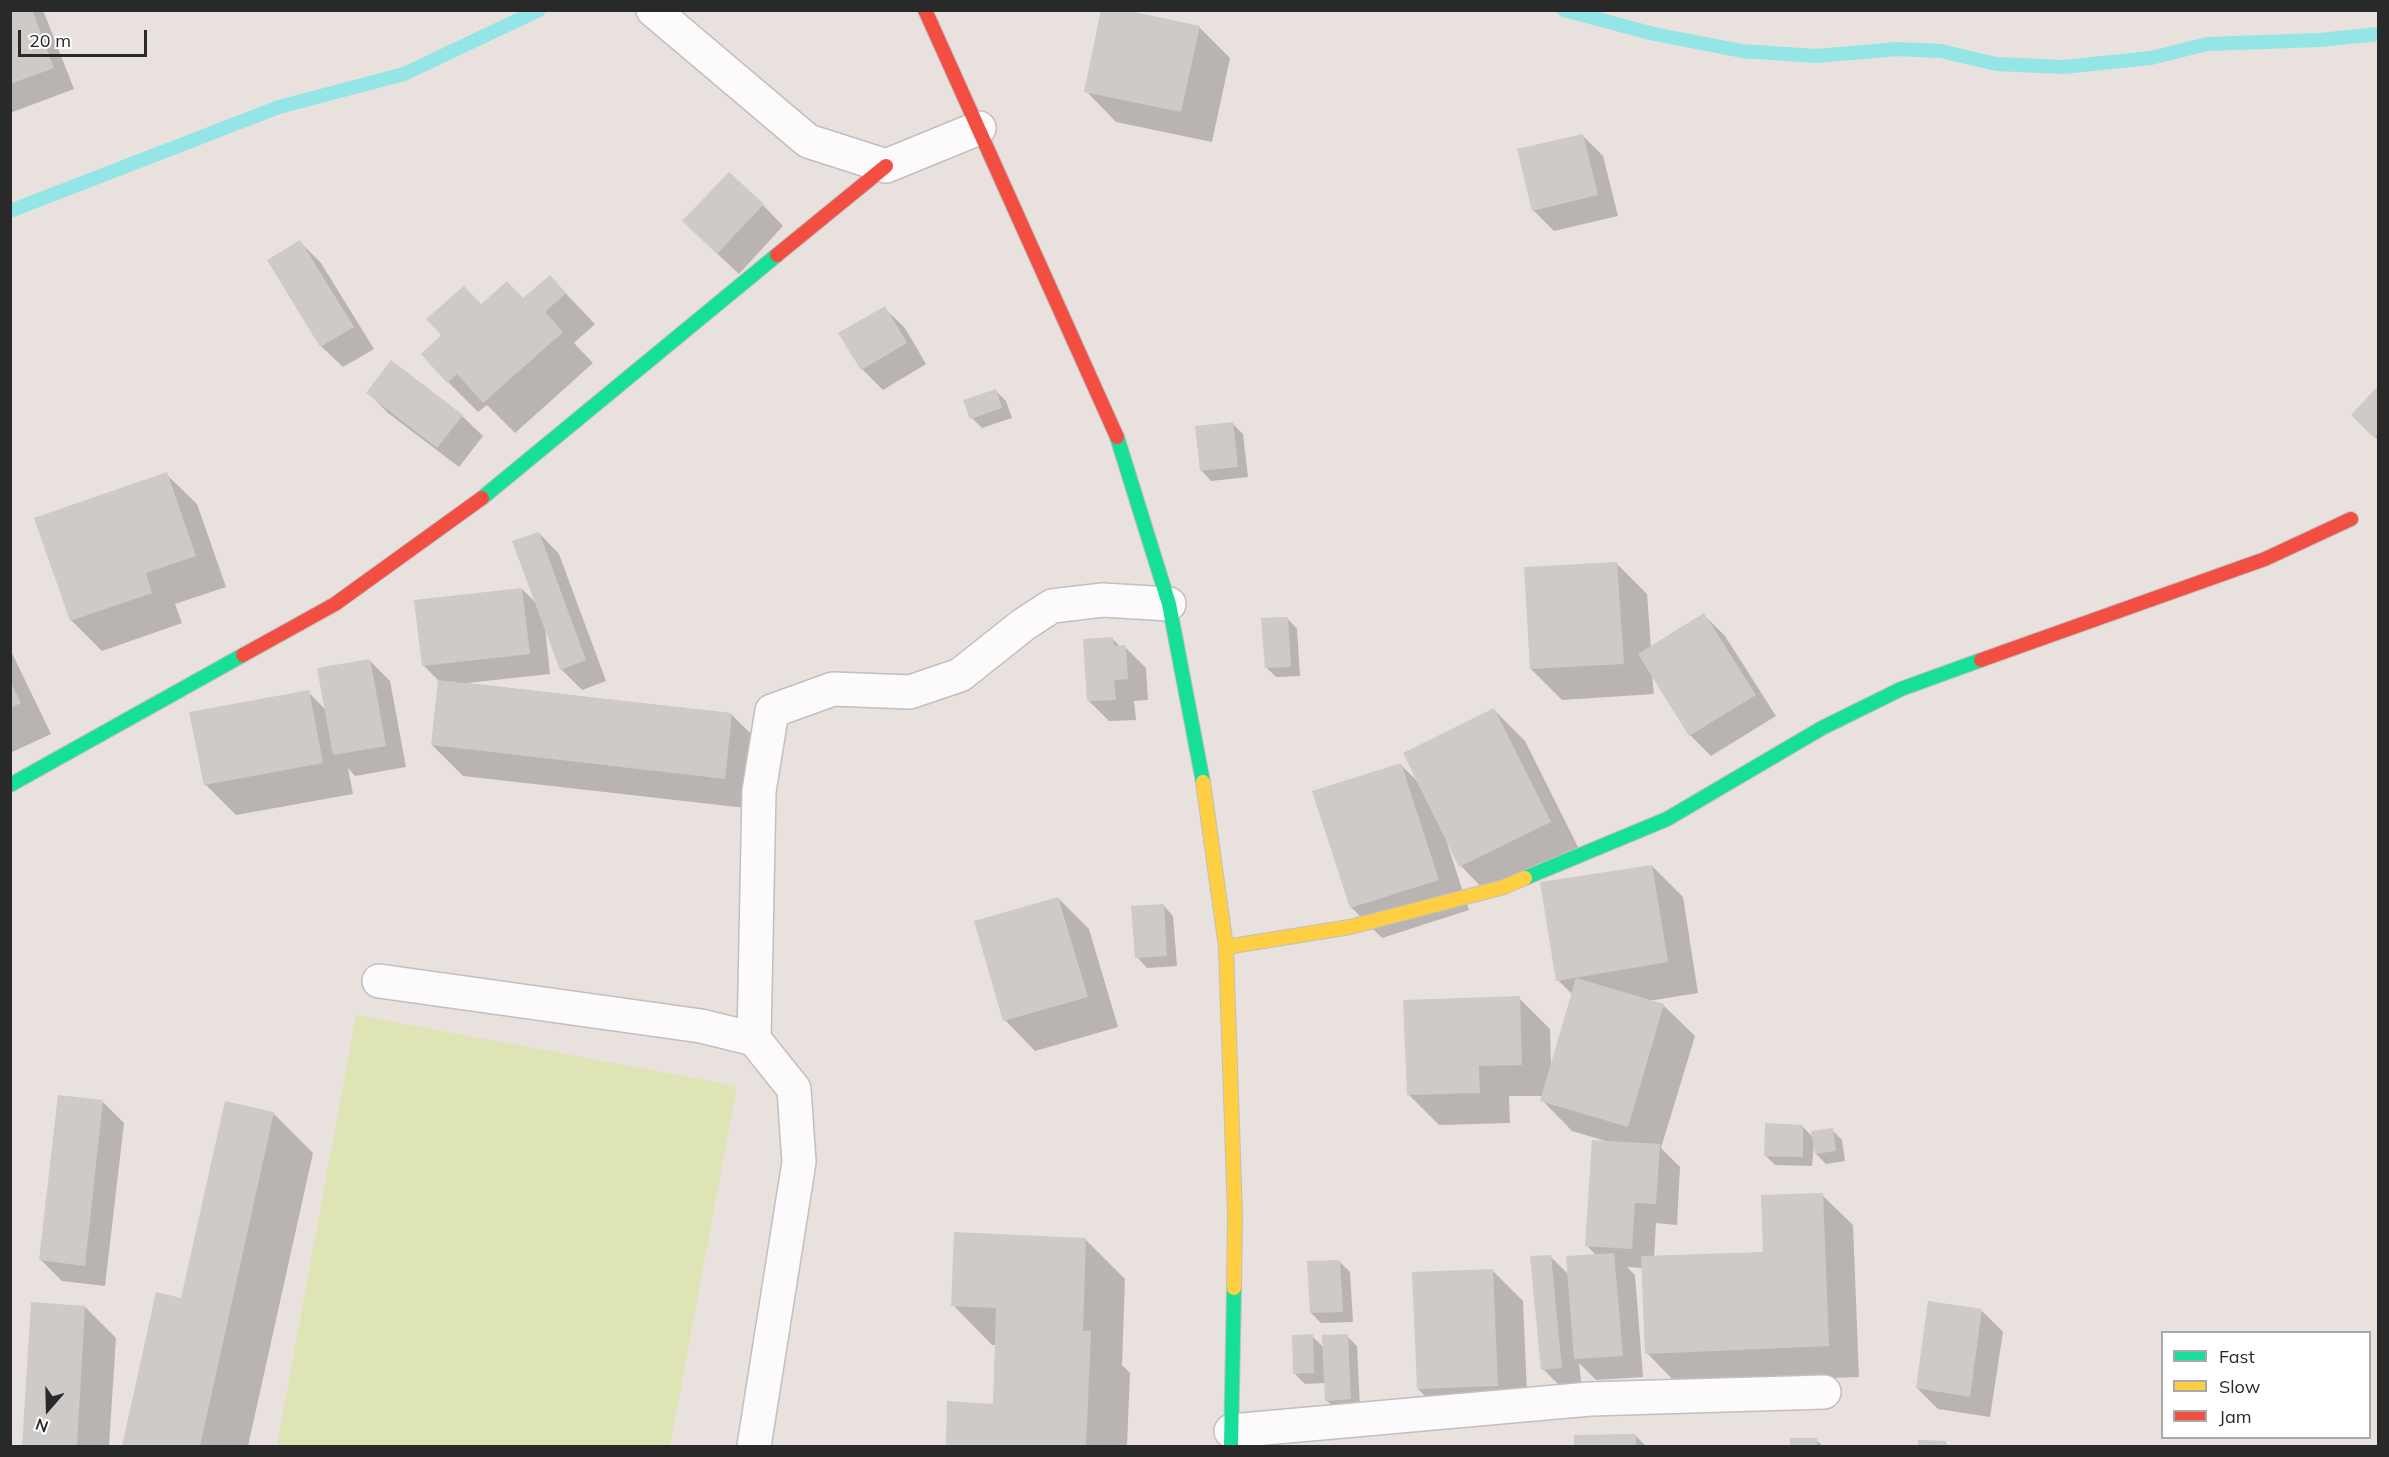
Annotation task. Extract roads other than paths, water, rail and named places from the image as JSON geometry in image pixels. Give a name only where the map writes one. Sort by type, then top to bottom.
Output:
[{"type":"street","points":[[653,10],[808,141],[886,166]]},
{"type":"street","points":[[925,10],[1118,440],[1169,604],[1199,753],[1226,947],[1234,1215],[1231,1439],[1590,1399],[1824,1392]]},
{"type":"street","points":[[10,785],[335,604],[482,498],[886,166],[979,128]]},
{"type":"street","points":[[1226,947],[1350,927],[1504,887],[1667,819],[1822,728],[1901,689],[2265,559],[2351,519]]},
{"type":"street","points":[[754,1039],[759,791],[772,711],[833,689],[910,692],[960,675],[1023,625],[1052,606],[1103,600],[1169,604]]},
{"type":"street","points":[[379,981],[700,1026],[754,1039],[795,1089],[799,1162],[754,1446]]},
{"type":"waterway","points":[[10,211],[279,107],[404,74],[539,10]]},
{"type":"waterway","points":[[1564,10],[1654,34],[1742,51],[1816,56],[1897,49],[1941,51],[1996,64],[2063,67],[2151,58],[2207,44],[2320,40],[2378,34]]}]
